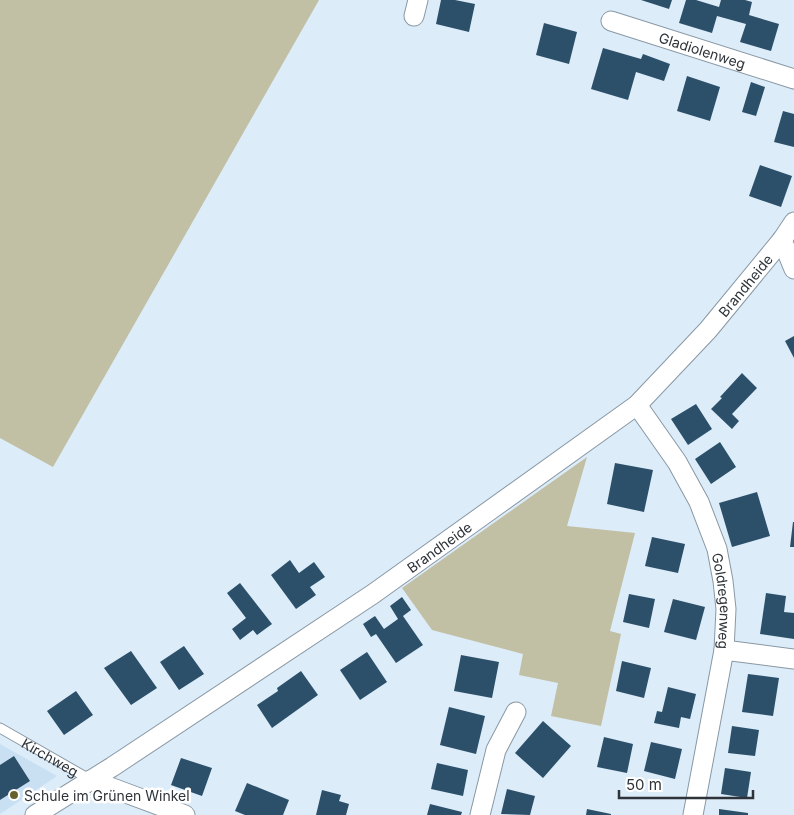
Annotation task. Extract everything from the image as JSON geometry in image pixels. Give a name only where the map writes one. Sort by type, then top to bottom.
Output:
[{"type":"street","name":"Gladiolenweg","points":[[611,21],[794,80]]},
{"type":"street","name":"Brandheide","points":[[35,815],[373,594],[637,405],[708,330],[782,240],[794,222]]},
{"type":"street","points":[[782,240],[794,269]]},
{"type":"street","name":"Goldregenweg","points":[[637,405],[677,462],[699,502],[717,549],[723,581],[726,609],[724,650],[694,815]]},
{"type":"street","points":[[724,650],[794,659]]},
{"type":"street","points":[[480,815],[496,750],[516,712]]},
{"type":"street","name":"Kirchweg","points":[[91,780],[185,815]]},
{"type":"lane","name":"Kirchweg","points":[[0,728],[91,780]]},
{"type":"shaded area","points":[[0,0],[319,0],[53,467],[0,438]]},
{"type":"shaded area","points":[[587,457],[567,526],[635,533],[610,631],[621,634],[601,726],[551,716],[558,683],[519,675],[523,654],[432,630],[402,588]]},
{"type":"shaded area","name":"Schule im Grünen Winkel","points":[[0,744],[57,776],[0,814]]},
{"type":"building","points":[[441,0],[455,0],[475,4],[469,32],[436,24]]},
{"type":"building","points":[[641,0],[672,0],[669,9]]},
{"type":"building","points":[[686,0],[696,0],[719,7],[721,0],[745,0],[752,2],[749,15],[779,24],[771,51],[740,42],[746,24],[717,16],[712,33],[679,23]]},
{"type":"building","points":[[544,23],[577,32],[569,64],[536,55]]},
{"type":"building","points":[[603,48],[641,59],[643,54],[670,64],[664,81],[636,72],[628,100],[591,89]]},
{"type":"building","points":[[687,76],[720,87],[710,121],[677,111]]},
{"type":"building","points":[[751,82],[765,87],[756,116],[742,112]]},
{"type":"building","points":[[783,111],[794,114],[794,147],[774,142]]},
{"type":"building","points":[[760,165],[792,176],[781,207],[749,196]]},
{"type":"building","points":[[794,336],[794,358],[785,341]]},
{"type":"building","points":[[742,373],[757,388],[732,414],[739,421],[732,429],[711,409]]},
{"type":"building","points":[[696,404],[712,429],[688,445],[671,419]]},
{"type":"building","points":[[720,442],[736,467],[711,484],[695,459]]},
{"type":"building","points":[[615,463],[653,470],[644,512],[607,504]]},
{"type":"building","points":[[757,492],[770,536],[732,547],[719,503]]},
{"type":"building","points":[[793,522],[794,547],[790,547]]},
{"type":"building","points":[[652,537],[685,544],[678,573],[645,566]]},
{"type":"building","points":[[290,560],[299,573],[314,562],[325,577],[310,587],[316,595],[296,609],[271,575]]},
{"type":"building","points":[[240,583],[272,624],[257,635],[253,630],[240,640],[232,629],[246,618],[227,593]]},
{"type":"building","points":[[766,593],[786,596],[784,612],[794,613],[794,639],[760,634]]},
{"type":"building","points":[[629,594],[655,599],[649,628],[623,622]]},
{"type":"building","points":[[402,597],[411,610],[403,616],[423,645],[396,663],[376,634],[371,637],[363,624],[375,616],[384,629],[398,619],[390,606]]},
{"type":"building","points":[[673,599],[705,607],[696,640],[664,632]]},
{"type":"building","points":[[184,646],[204,674],[179,690],[160,662]]},
{"type":"building","points":[[131,651],[157,688],[131,705],[104,668]]},
{"type":"building","points":[[367,652],[387,682],[360,700],[340,670]]},
{"type":"building","points":[[461,655],[499,662],[492,698],[454,691]]},
{"type":"building","points":[[622,661],[651,668],[644,698],[616,691]]},
{"type":"building","points":[[301,671],[318,695],[272,728],[257,705],[278,691],[277,688]]},
{"type":"building","points":[[748,674],[779,678],[773,716],[742,712]]},
{"type":"building","points":[[668,687],[696,694],[690,719],[681,717],[679,728],[654,723],[657,711],[662,712]]},
{"type":"building","points":[[76,691],[93,715],[64,735],[47,711]]},
{"type":"building","points":[[449,707],[485,716],[476,754],[440,745]]},
{"type":"building","points":[[543,721],[571,746],[543,778],[515,753]]},
{"type":"building","points":[[732,726],[759,730],[755,756],[728,753]]},
{"type":"building","points":[[604,737],[633,744],[627,773],[597,767]]},
{"type":"building","points":[[651,742],[682,749],[675,779],[644,771]]},
{"type":"building","points":[[14,756],[30,781],[0,800],[0,765]]},
{"type":"building","points":[[181,758],[212,768],[202,796],[171,785]]},
{"type":"building","points":[[437,763],[468,770],[463,796],[431,789]]},
{"type":"building","points":[[725,768],[751,772],[747,798],[721,794]]},
{"type":"building","points":[[247,783],[289,800],[283,815],[245,815],[235,811]]},
{"type":"building","points":[[507,789],[535,796],[530,815],[501,814]]},
{"type":"building","points":[[322,790],[341,795],[339,801],[349,804],[346,815],[316,815]]},
{"type":"building","points":[[430,804],[462,812],[461,815],[427,815]]},
{"type":"building","points":[[587,809],[611,814],[611,815],[586,815]]},
{"type":"building","points":[[719,809],[748,813],[748,815],[719,815]]},
{"type":"place","name":"Schule im Grünen Winkel","points":[[14,795]]}]
